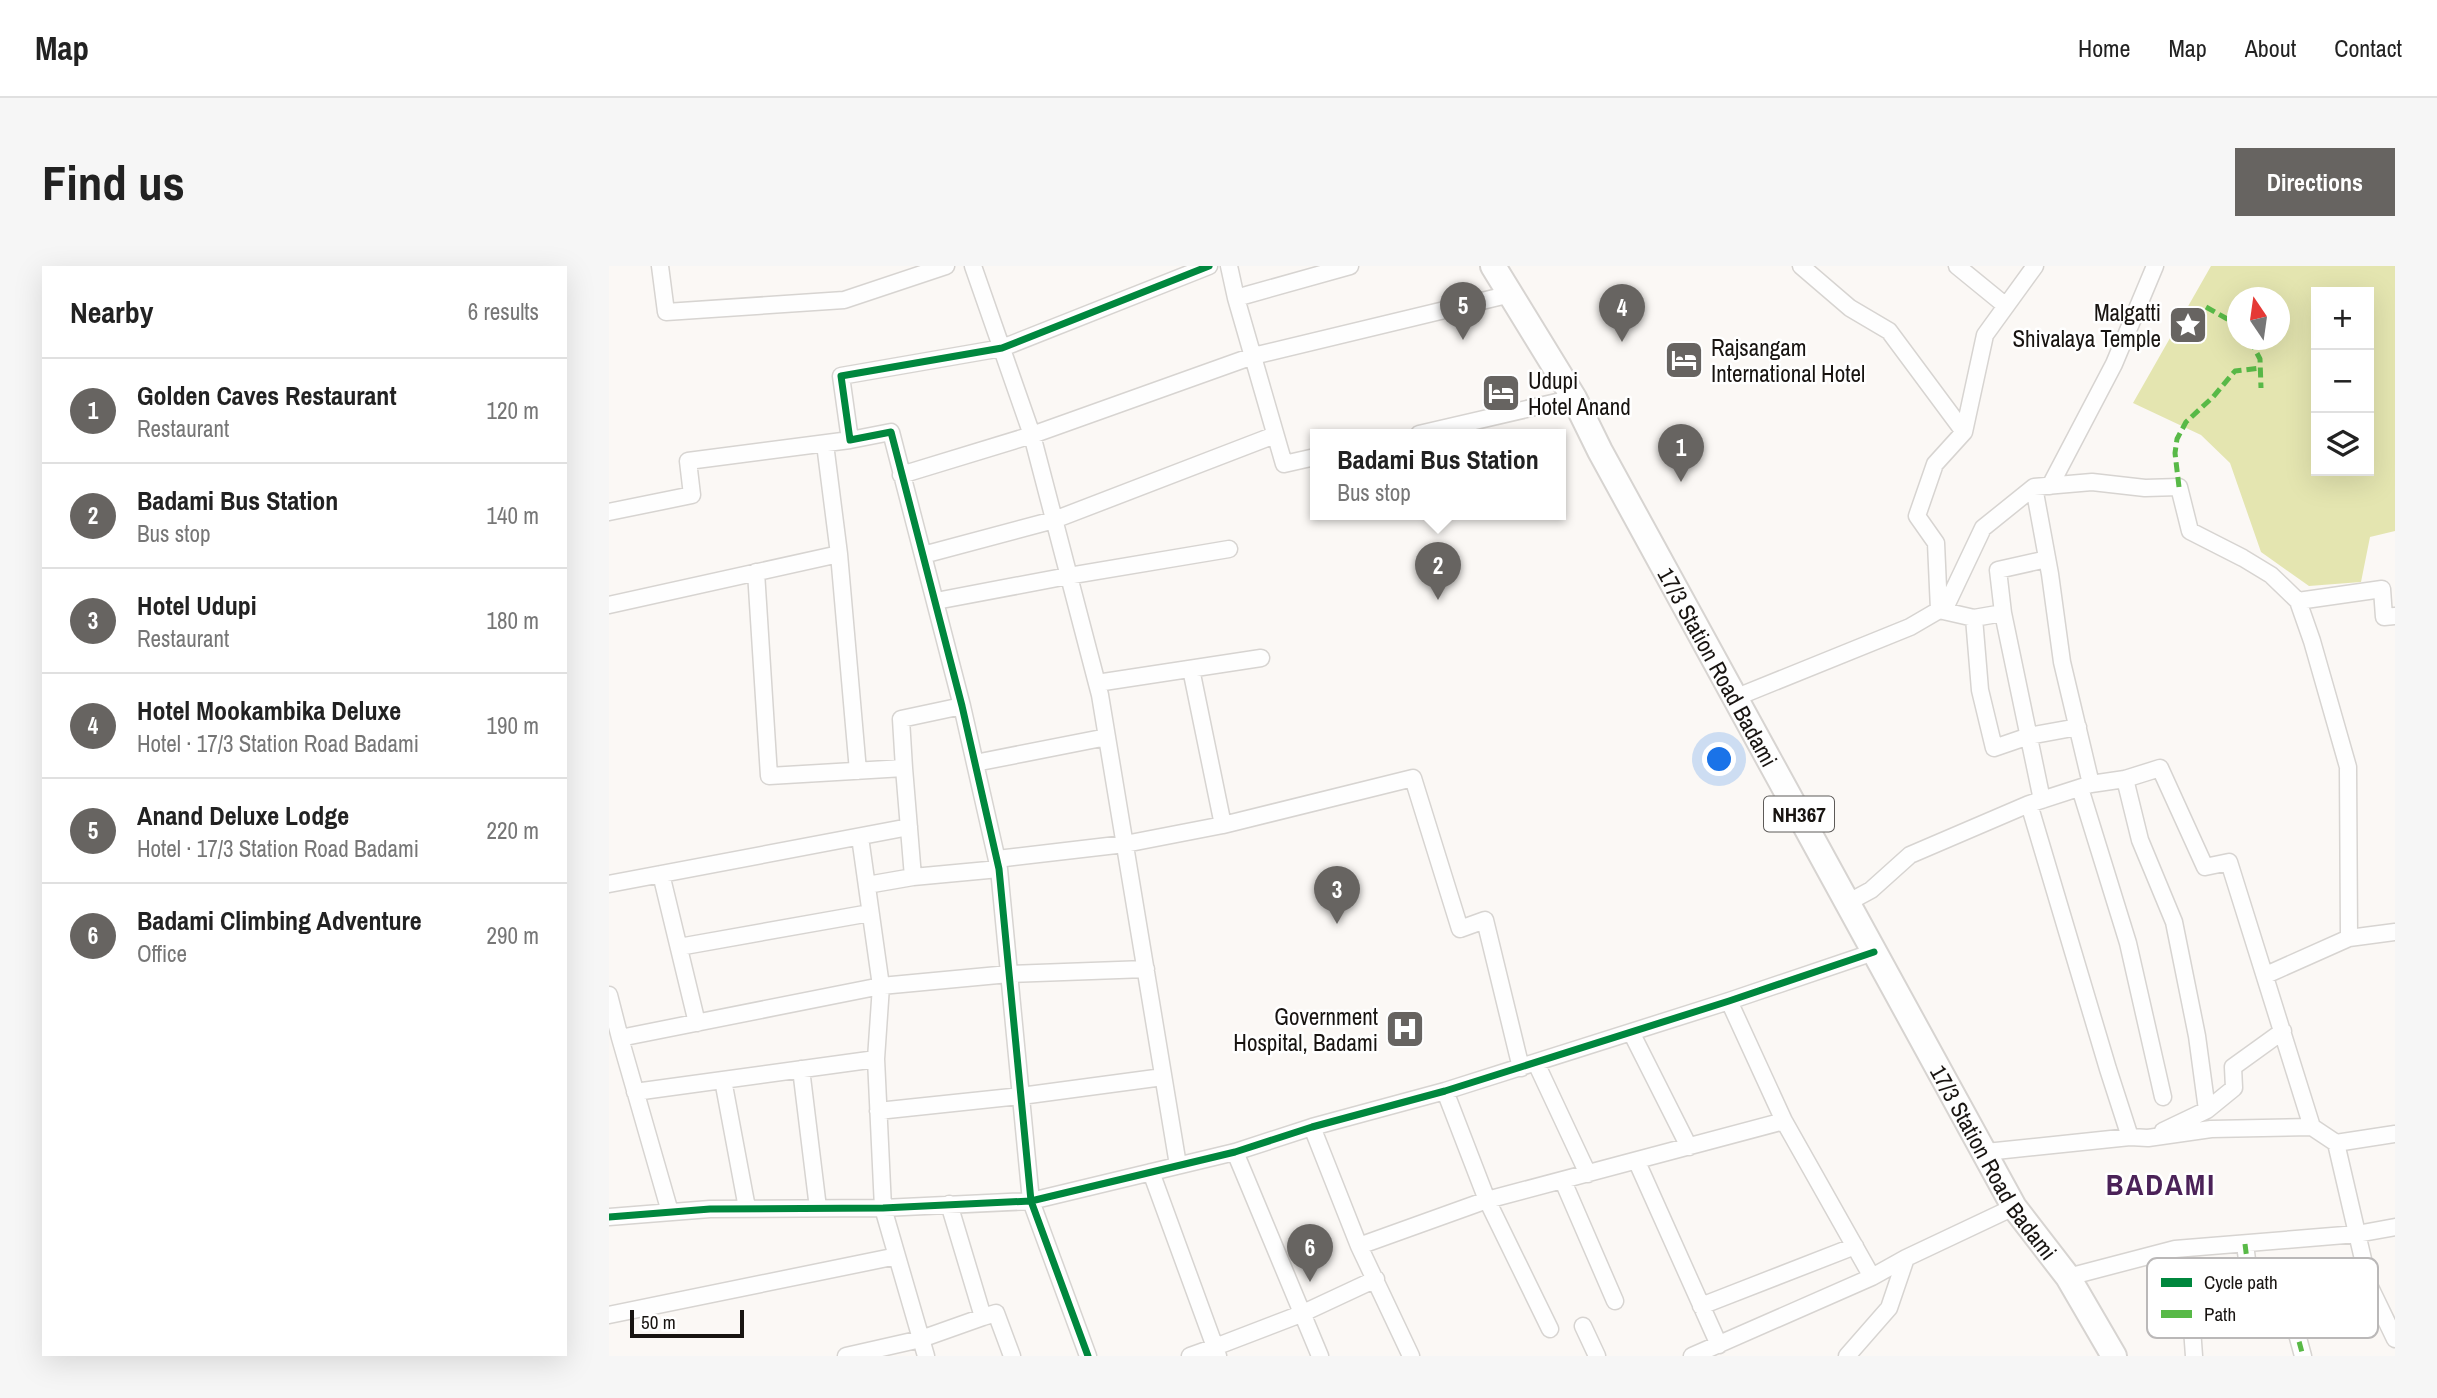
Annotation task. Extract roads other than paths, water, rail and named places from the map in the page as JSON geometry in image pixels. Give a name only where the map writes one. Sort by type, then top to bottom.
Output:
[{"type":"highway","name":"17/3 Station Road Badami","points":[[1493,266],[1574,398],[1600,451],[2014,1207],[2068,1277],[2114,1356]]},
{"type":"street","points":[[660,266],[666,312],[844,300],[946,266]]},
{"type":"street","points":[[973,266],[1032,435],[1097,683],[1178,1166]]},
{"type":"street","points":[[850,440],[841,376],[1002,348],[1209,266]]},
{"type":"street","points":[[1229,266],[1284,464],[1310,458]]},
{"type":"street","points":[[1236,298],[1350,266]]},
{"type":"street","points":[[1801,266],[1850,308],[1889,331],[1964,432]]},
{"type":"street","points":[[1957,266],[2006,306]]},
{"type":"street","points":[[1939,610],[1936,543],[1917,516],[1935,464],[1964,432],[1985,335],[2035,266]]},
{"type":"street","points":[[1737,697],[1910,627],[1946,606],[1983,528],[2042,487],[2114,364],[2155,266]]},
{"type":"street","points":[[901,475],[1032,435],[1253,356],[1511,294]]},
{"type":"street","points":[[1441,429],[1574,398]]},
{"type":"street","points":[[609,512],[692,495],[688,461],[825,444],[891,432],[936,601],[998,864],[1031,1201],[1088,1356]]},
{"type":"street","points":[[923,555],[1054,520],[1275,435]]},
{"type":"street","points":[[825,444],[839,554],[857,771]]},
{"type":"street","points":[[2042,487],[2092,482],[2145,488],[2179,487],[2190,531],[2271,575],[2298,601],[2348,766],[2349,938]]},
{"type":"street","points":[[2042,487],[2047,559],[2062,662],[2078,727],[2085,786],[2129,943],[2163,1097]]},
{"type":"street","points":[[936,601],[1229,549]]},
{"type":"street","points":[[609,605],[839,554]]},
{"type":"street","points":[[2047,559],[1998,570],[2003,613],[2029,736],[2036,802],[2108,1069],[2130,1137]]},
{"type":"street","points":[[756,572],[769,776],[904,768]]},
{"type":"street","points":[[2298,601],[2382,589],[2384,617],[2395,617]]},
{"type":"street","points":[[1939,610],[1974,618],[2003,613]]},
{"type":"street","points":[[1974,618],[1980,690],[1994,748],[2029,736],[2078,727]]},
{"type":"street","points":[[1097,683],[1261,658]]},
{"type":"street","points":[[1191,669],[1223,825]]},
{"type":"street","points":[[913,877],[901,719],[962,706]]},
{"type":"street","points":[[975,763],[1107,737]]},
{"type":"street","points":[[1847,903],[1871,890],[1910,855],[2036,802],[2085,786],[2125,779],[2160,768],[2205,867],[2229,862],[2312,1127]]},
{"type":"street","points":[[867,885],[1125,844],[1223,825],[1413,778],[1460,929],[1486,920],[1529,1065],[1588,1174]]},
{"type":"street","points":[[2125,779],[2140,840],[2175,922],[2197,1037],[2207,1110]]},
{"type":"street","points":[[609,884],[909,827]]},
{"type":"street","points":[[860,837],[881,986],[876,1059],[883,1208],[926,1356]]},
{"type":"street","points":[[661,874],[697,1023]]},
{"type":"street","points":[[678,947],[870,913]]},
{"type":"street","points":[[2266,975],[2349,938],[2395,932]]},
{"type":"street","points":[[609,1217],[747,1208],[883,1208],[1031,1201],[1235,1152],[1312,1127],[1445,1091],[1874,952]]},
{"type":"street","points":[[620,1038],[881,986],[1009,974],[1146,969]]},
{"type":"street","points":[[609,995],[670,1212]]},
{"type":"street","points":[[1729,1001],[1784,1121],[1872,1277]]},
{"type":"street","points":[[2148,1138],[2207,1110],[2234,1088],[2233,1066],[2283,1031]]},
{"type":"street","points":[[1631,1032],[1689,1147]]},
{"type":"street","points":[[635,1092],[876,1059]]},
{"type":"street","points":[[801,1069],[818,1208]]},
{"type":"street","points":[[878,1111],[1021,1097],[1163,1077]]},
{"type":"street","points":[[723,1080],[747,1208]]},
{"type":"street","points":[[1445,1091],[1487,1200],[1550,1329]]},
{"type":"street","points":[[1359,1246],[1487,1200],[1784,1121]]},
{"type":"street","points":[[1312,1127],[1359,1246],[1411,1356]]},
{"type":"street","points":[[1986,1152],[2130,1137],[2148,1138],[2211,1129],[2312,1127],[2336,1143],[2395,1134]]},
{"type":"street","points":[[2336,1143],[2363,1258]]},
{"type":"street","points":[[1235,1152],[1320,1356]]},
{"type":"street","points":[[1637,1162],[1719,1345]]},
{"type":"street","points":[[1151,1172],[1216,1352]]},
{"type":"street","points":[[1563,1181],[1615,1301]]},
{"type":"street","points":[[949,1204],[982,1317]]},
{"type":"street","points":[[1692,1356],[1872,1277],[2014,1207]]},
{"type":"street","points":[[2068,1277],[2175,1249],[2357,1234],[2395,1227]]},
{"type":"street","points":[[2245,1244],[2247,1258]]},
{"type":"street","points":[[1701,1306],[1855,1246]]},
{"type":"street","points":[[609,1315],[897,1256]]},
{"type":"street","points":[[1847,1356],[1889,1308],[1906,1258]]},
{"type":"street","points":[[1190,1356],[1216,1352],[1376,1279]]},
{"type":"street","points":[[2378,1304],[2395,1339]]},
{"type":"street","points":[[846,1356],[921,1339],[996,1313],[1012,1356]]},
{"type":"street","points":[[1583,1326],[1597,1356]]},
{"type":"street","points":[[2193,1338],[2194,1356]]},
{"type":"street","points":[[2298,1338],[2303,1356]]},
{"type":"place","name":"Malgatti Shivalaya Temple","points":[[2188,325]]},
{"type":"place","name":"Anand Deluxe Lodge","points":[[1463,340]]},
{"type":"place","name":"Hotel Mookambika Deluxe","points":[[1622,342]]},
{"type":"place","name":"Rajsangam International Hotel","points":[[1684,360]]},
{"type":"place","name":"Udupi Hotel Anand","points":[[1501,393]]},
{"type":"place","name":"Golden Caves Restaurant","points":[[1681,482]]},
{"type":"place","name":"Badami Bus Station","points":[[1438,600]]},
{"type":"place","name":"Hotel Udupi","points":[[1337,924]]},
{"type":"place","name":"Government Hospital, Badami","points":[[1405,1029]]},
{"type":"place","name":"Badami Climbing Adventure","points":[[1310,1282]]},
{"type":"district","name":"BADAMI","points":[[2161,1184]]}]
